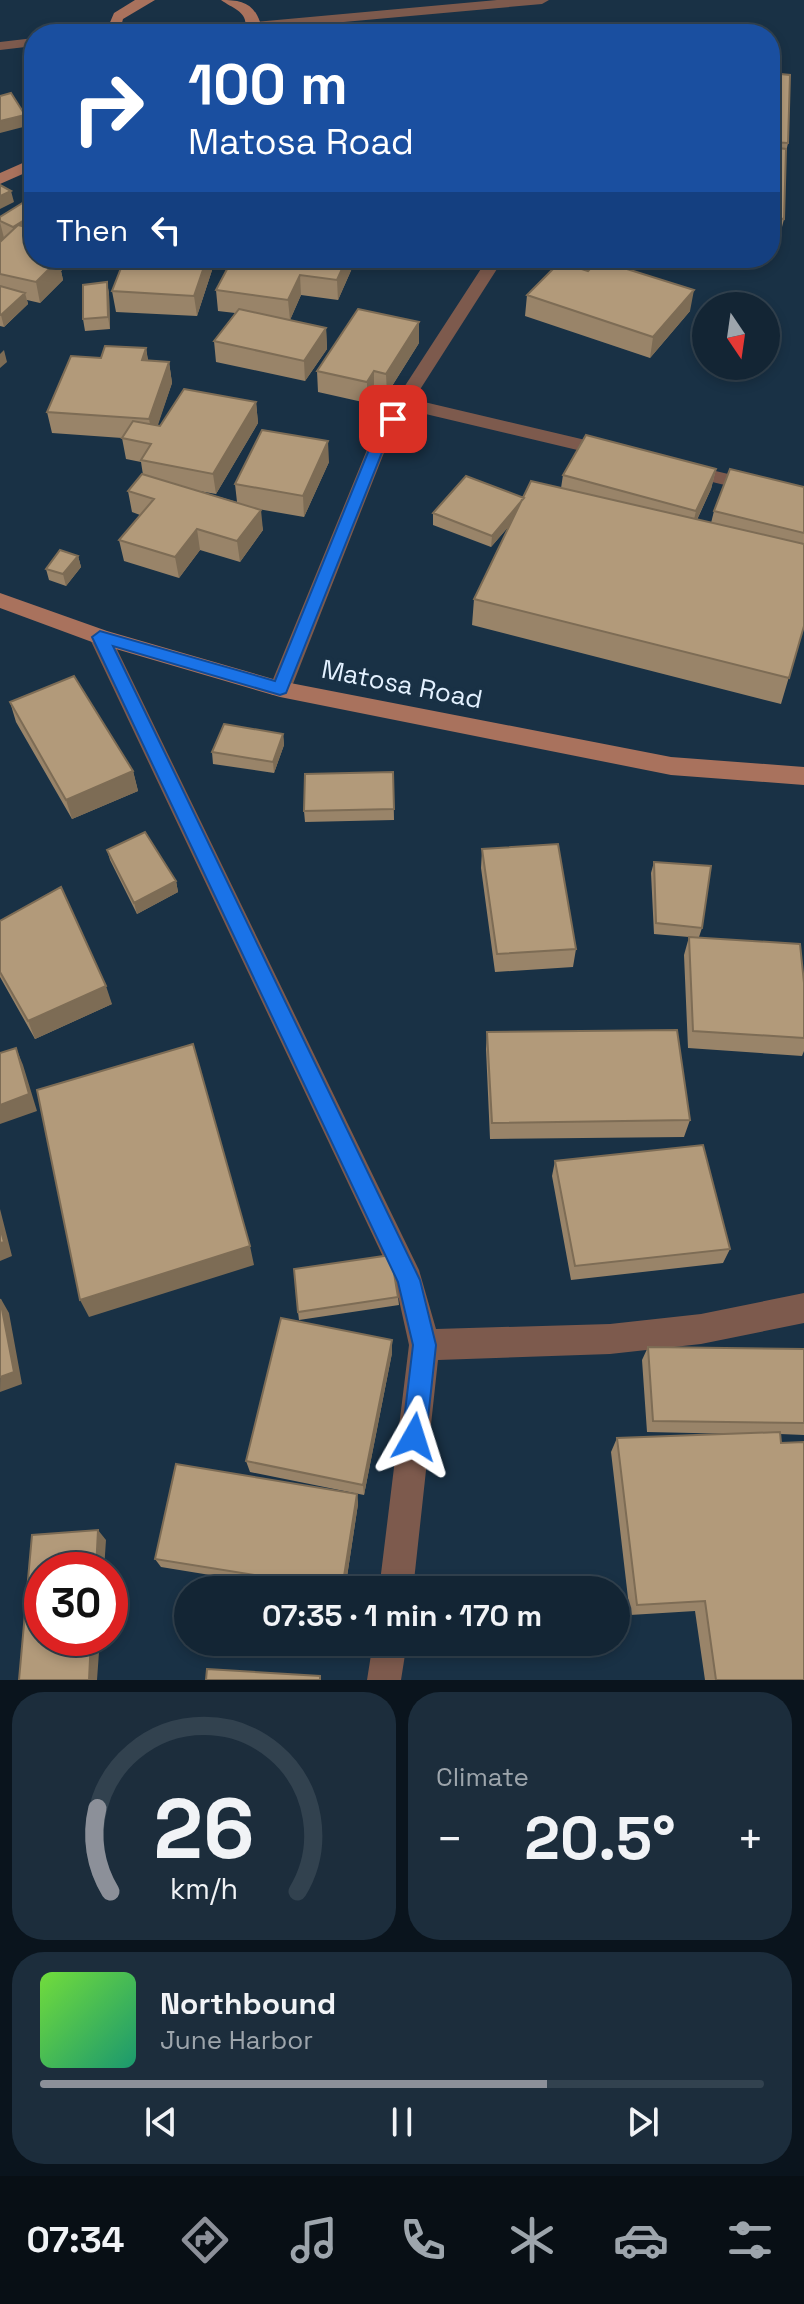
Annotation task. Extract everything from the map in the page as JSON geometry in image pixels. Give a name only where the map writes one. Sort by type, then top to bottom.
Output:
[{"type":"street","points":[[228,0],[246,9],[253,17],[252,24]]},
{"type":"street","points":[[310,24],[542,0]]},
{"type":"street","points":[[112,24],[117,16],[144,1]]},
{"type":"street","points":[[0,46],[24,43]]},
{"type":"street","points":[[0,179],[24,168]]},
{"type":"street","points":[[280,689],[382,435],[490,268]]},
{"type":"street","points":[[403,403],[634,458]]},
{"type":"street","points":[[665,465],[804,498]]},
{"type":"street","name":"Matosa Road","points":[[0,600],[100,637],[280,689],[671,766],[804,776]]},
{"type":"street","points":[[100,637],[409,1280],[424,1345],[398,1576]]},
{"type":"street","points":[[424,1345],[610,1339],[701,1329],[804,1308]]},
{"type":"street","points":[[384,1680],[388,1656]]},
{"type":"building","points":[[780,74],[790,75],[788,143],[780,143]]},
{"type":"building","points":[[11,93],[24,115],[0,121],[0,96]]},
{"type":"building","points":[[780,148],[786,149],[784,219],[780,218]]},
{"type":"building","points":[[0,185],[11,191],[0,196]]},
{"type":"building","points":[[24,202],[24,220],[13,227],[0,221],[0,217]]},
{"type":"building","points":[[18,225],[24,226],[24,268],[50,268],[36,282],[0,274],[0,242]]},
{"type":"building","points":[[121,268],[204,268],[194,296],[112,291]]},
{"type":"building","points":[[228,268],[342,268],[337,280],[300,275],[288,300],[216,290]]},
{"type":"building","points":[[554,268],[588,271],[591,268],[628,268],[694,290],[653,337],[527,295]]},
{"type":"building","points":[[107,282],[108,317],[83,319],[83,285]]},
{"type":"building","points":[[0,286],[25,293],[1,315],[0,315]]},
{"type":"building","points":[[239,309],[326,328],[304,361],[214,341]]},
{"type":"building","points":[[358,309],[419,322],[386,374],[374,371],[367,382],[317,371]]},
{"type":"building","points":[[105,346],[146,348],[142,360],[169,362],[149,419],[47,412],[71,356],[101,358]]},
{"type":"building","points":[[184,389],[256,402],[213,474],[141,460],[151,444],[122,438],[133,421],[160,426]]},
{"type":"building","points":[[262,430],[328,441],[303,496],[235,484]]},
{"type":"building","points":[[586,435],[716,469],[696,511],[563,475]]},
{"type":"building","points":[[730,469],[804,487],[804,533],[714,511]]},
{"type":"building","points":[[142,474],[261,510],[237,541],[197,529],[175,557],[119,540],[154,499],[128,491]]},
{"type":"building","points":[[466,476],[524,498],[492,536],[433,513]]},
{"type":"building","points":[[531,481],[804,544],[804,626],[789,678],[474,599]]},
{"type":"building","points":[[60,550],[78,556],[63,574],[46,569]]},
{"type":"building","points":[[74,676],[133,771],[66,800],[10,702]]},
{"type":"building","points":[[224,724],[283,734],[273,762],[212,752]]},
{"type":"building","points":[[393,772],[394,809],[304,811],[305,774]]},
{"type":"building","points":[[145,832],[176,881],[134,903],[107,850]]},
{"type":"building","points":[[558,844],[576,949],[497,954],[482,849]]},
{"type":"building","points":[[654,862],[711,866],[702,928],[656,923]]},
{"type":"building","points":[[61,887],[106,986],[28,1021],[0,972],[0,921]]},
{"type":"building","points":[[689,937],[800,944],[804,1038],[693,1031]]},
{"type":"building","points":[[677,1030],[690,1120],[492,1123],[487,1032]]},
{"type":"building","points":[[193,1044],[250,1246],[80,1300],[37,1090]]},
{"type":"building","points":[[16,1048],[29,1094],[0,1105],[0,1053]]},
{"type":"building","points":[[703,1145],[730,1249],[575,1266],[555,1161]]},
{"type":"building","points":[[391,1255],[398,1297],[298,1312],[294,1269]]},
{"type":"building","points":[[0,1299],[14,1372],[0,1377]]},
{"type":"building","points":[[281,1318],[392,1340],[363,1485],[246,1461]]},
{"type":"building","points":[[648,1347],[804,1349],[804,1423],[653,1421]]},
{"type":"building","points":[[780,1432],[781,1443],[804,1442],[804,1680],[716,1680],[705,1601],[637,1605],[617,1438]]},
{"type":"building","points":[[176,1464],[357,1494],[344,1576],[261,1576],[155,1559]]},
{"type":"building","points":[[98,1530],[97,1552],[30,1552],[32,1535]]},
{"type":"building","points":[[24,1624],[24,1656],[90,1656],[89,1680],[19,1680]]},
{"type":"building","points":[[207,1669],[320,1676],[320,1680],[206,1680]]},
{"type":"route","points":[[393,419],[382,435],[280,689],[100,637],[409,1280],[424,1345],[414,1437]]}]
